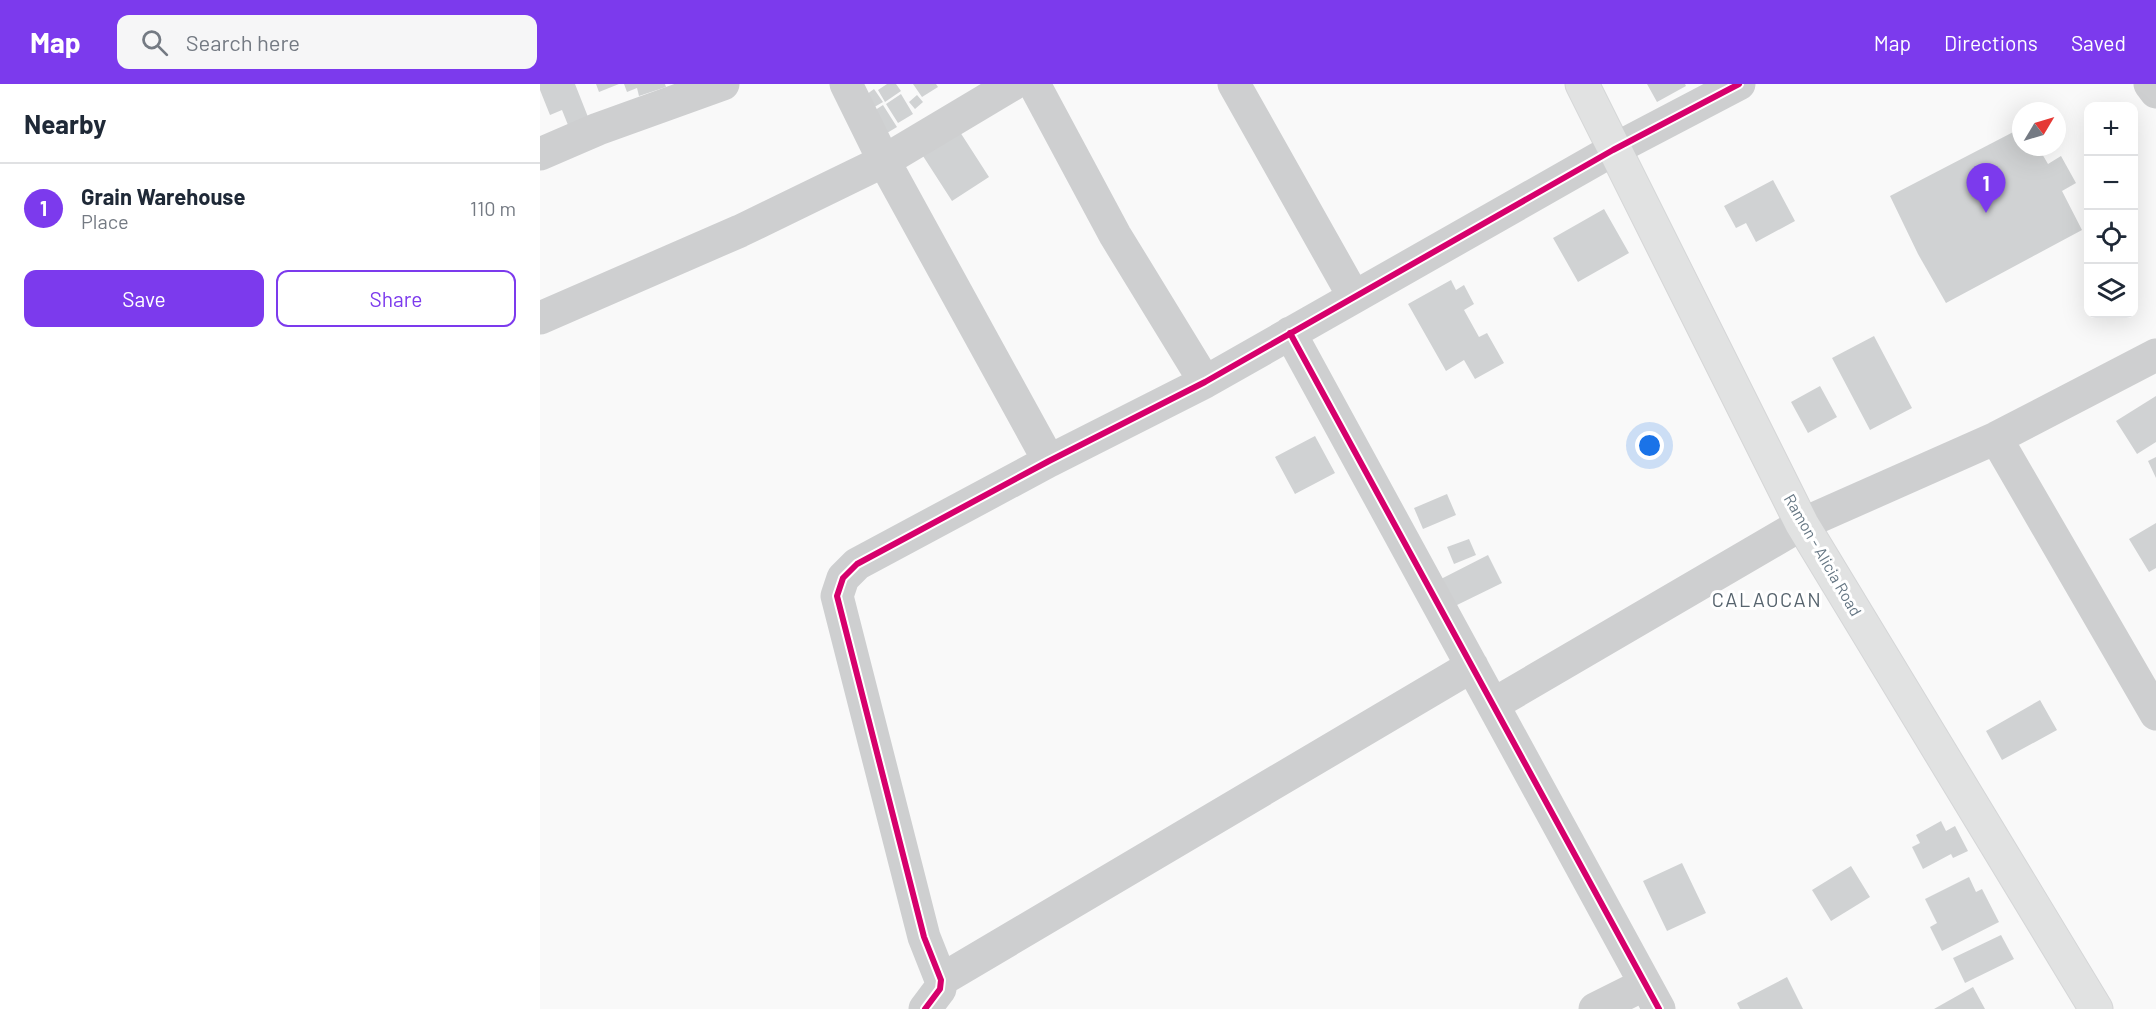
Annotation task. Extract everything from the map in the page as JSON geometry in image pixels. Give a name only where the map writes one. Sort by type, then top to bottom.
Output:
[{"type":"main road","name":"Ramon - Alicia Road","points":[[1582,84],[1802,524],[2096,1009]]},
{"type":"street","points":[[540,154],[598,129],[723,84]]},
{"type":"street","points":[[846,84],[884,161],[1049,460]]},
{"type":"street","points":[[540,318],[740,231],[884,161],[1013,84]]},
{"type":"street","points":[[1034,84],[1115,235],[1205,382]]},
{"type":"street","points":[[1234,84],[1354,297]]},
{"type":"street","points":[[925,1009],[940,989],[941,980],[924,937],[837,596],[843,578],[857,564],[1049,460],[1205,382],[1613,150],[1738,84]]},
{"type":"street","points":[[2150,84],[2156,92]]},
{"type":"street","points":[[1290,333],[1652,996],[1595,1009]]},
{"type":"street","points":[[1494,704],[1802,524],[1996,438],[2156,355]]},
{"type":"street","points":[[1996,438],[2156,714]]},
{"type":"street","points":[[941,980],[1472,666]]},
{"type":"building","points":[[540,84],[575,84],[590,122],[570,130],[562,110],[550,115],[540,90]]},
{"type":"building","points":[[596,84],[619,84],[599,92]]},
{"type":"building","points":[[624,84],[665,84],[666,87],[639,96],[637,88],[627,92]]},
{"type":"building","points":[[887,84],[896,84],[901,91],[885,102],[878,90]]},
{"type":"building","points":[[913,84],[936,84],[938,87],[922,97]]},
{"type":"building","points":[[1647,84],[1685,84],[1686,86],[1657,102]]},
{"type":"building","points":[[874,89],[883,102],[871,109],[863,97]]},
{"type":"building","points":[[901,94],[913,114],[898,123],[886,104]]},
{"type":"building","points":[[917,95],[923,102],[915,109],[909,102]]},
{"type":"building","points":[[883,105],[897,127],[882,136],[869,114]]},
{"type":"building","points":[[960,132],[989,177],[952,201],[923,156]]},
{"type":"building","points":[[2012,133],[2012,156],[2043,156],[2048,164],[2061,156],[2076,183],[2062,191],[2082,230],[1946,303],[1918,254],[1890,196]]},
{"type":"building","points":[[1773,180],[1795,221],[1756,242],[1746,223],[1736,228],[1724,206]]},
{"type":"building","points":[[1604,209],[1629,253],[1578,282],[1553,238]]},
{"type":"building","points":[[1451,280],[1456,290],[1464,285],[1474,304],[1464,310],[1479,337],[1487,333],[1504,363],[1475,379],[1464,360],[1446,371],[1408,304]]},
{"type":"building","points":[[1874,336],[1912,408],[1870,430],[1832,358]]},
{"type":"building","points":[[1820,386],[1837,417],[1808,433],[1791,402]]},
{"type":"building","points":[[2156,396],[2156,442],[2137,454],[2116,421]]},
{"type":"building","points":[[1315,436],[1335,473],[1295,494],[1275,457]]},
{"type":"building","points":[[2156,457],[2156,478],[2148,461]]},
{"type":"building","points":[[1447,494],[1456,515],[1423,529],[1414,508]]},
{"type":"building","points":[[2156,523],[2156,568],[2149,572],[2129,539]]},
{"type":"building","points":[[1469,539],[1476,555],[1454,564],[1447,547]]},
{"type":"building","points":[[1488,555],[1502,583],[1455,606],[1441,579]]},
{"type":"building","points":[[2040,700],[2057,730],[2002,760],[1986,731]]},
{"type":"building","points":[[1941,821],[1946,831],[1955,826],[1968,851],[1953,858],[1951,854],[1923,869],[1912,847],[1920,843],[1916,835]]},
{"type":"building","points":[[1682,863],[1706,913],[1667,931],[1643,881]]},
{"type":"building","points":[[1851,866],[1870,897],[1831,921],[1812,890]]},
{"type":"building","points":[[1969,877],[1976,892],[1982,889],[1999,922],[1942,951],[1930,927],[1937,923],[1925,899]]},
{"type":"building","points":[[2001,935],[2014,959],[1965,983],[1953,958]]},
{"type":"building","points":[[1787,977],[1803,1009],[1740,1009],[1737,1003]]},
{"type":"building","points":[[1973,987],[1985,1009],[1934,1009]]},
{"type":"cycle path","points":[[925,1009],[940,989],[941,980],[924,937],[837,596],[843,578],[857,564],[1049,461],[1205,382],[1613,150],[1739,84]]},
{"type":"cycle path","points":[[1290,333],[1659,1009]]},
{"type":"place","name":"Grain Warehouse","points":[[1986,213]]},
{"type":"district","name":"CALAOCAN","points":[[1767,600]]}]
